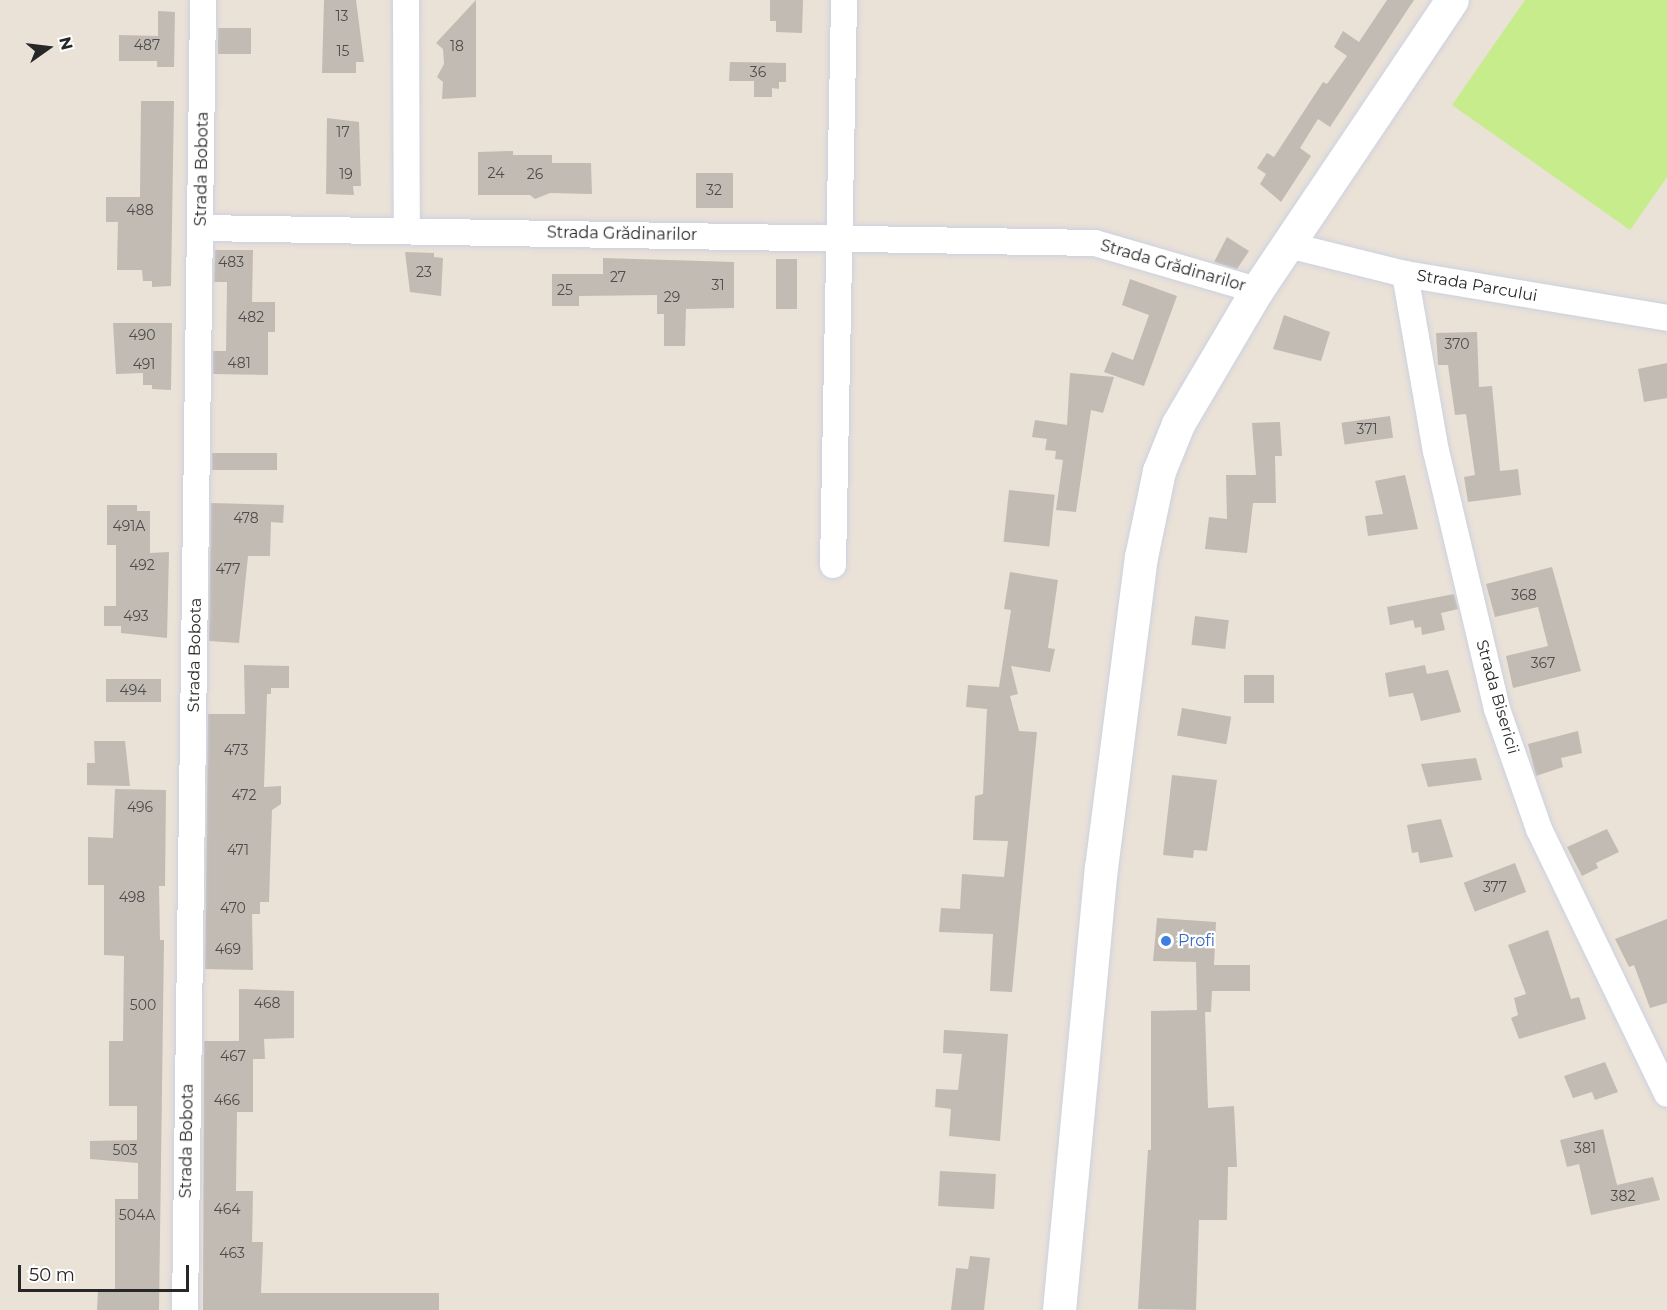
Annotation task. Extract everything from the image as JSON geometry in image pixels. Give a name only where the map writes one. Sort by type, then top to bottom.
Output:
[{"type":"main road","points":[[1059,1310],[1101,868],[1150,510],[1159,471],[1178,424],[1257,290],[1452,0]]},
{"type":"street","name":"Strada Bobota","points":[[185,1310],[203,0]]},
{"type":"street","points":[[406,0],[407,231]]},
{"type":"street","points":[[833,565],[836,237],[844,0]]},
{"type":"street","name":"Strada Grădinarilor","points":[[201,228],[1095,243],[1257,290]]},
{"type":"street","name":"Strada Parcului","points":[[1288,245],[1405,274],[1667,318]]},
{"type":"street","name":"Strada Bisericii","points":[[1405,274],[1436,451],[1497,709],[1539,828],[1667,1094]]},
{"type":"green space","points":[[1525,0],[1667,0],[1667,177],[1630,230],[1452,105]]},
{"type":"building","points":[[324,0],[356,0],[364,62],[356,62],[356,73],[322,73]]},
{"type":"building","points":[[476,0],[476,97],[442,99],[443,82],[437,77],[444,64],[443,49],[436,43]]},
{"type":"building","points":[[770,0],[803,0],[802,33],[776,32],[776,21],[770,21]]},
{"type":"building","points":[[1387,0],[1414,0],[1330,127],[1318,119],[1300,148],[1311,156],[1281,202],[1260,184],[1266,174],[1257,168],[1267,153],[1274,157],[1323,82],[1327,84],[1347,56],[1334,47],[1343,31],[1359,42]]},
{"type":"building","points":[[158,11],[175,12],[174,67],[157,67],[157,61],[119,61],[119,35],[158,36]]},
{"type":"building","points":[[218,28],[251,28],[251,54],[218,54]]},
{"type":"building","points":[[730,62],[786,63],[786,82],[779,82],[779,89],[772,88],[772,97],[754,97],[754,81],[729,81]]},
{"type":"building","points":[[141,101],[174,101],[171,286],[152,287],[152,281],[143,281],[142,270],[117,270],[118,222],[106,222],[106,197],[140,197]]},
{"type":"building","points":[[327,118],[359,122],[361,186],[353,186],[354,195],[326,194]]},
{"type":"building","points":[[513,151],[513,155],[552,155],[552,163],[591,163],[592,194],[550,193],[535,199],[530,195],[478,195],[478,152]]},
{"type":"building","points":[[696,173],[733,173],[733,208],[696,208]]},
{"type":"building","points":[[1227,237],[1249,251],[1237,269],[1214,262]]},
{"type":"building","points":[[215,250],[253,250],[252,302],[275,302],[275,332],[268,332],[268,375],[213,374],[213,351],[226,351],[227,282],[214,282]]},
{"type":"building","points":[[405,252],[434,253],[434,257],[443,258],[441,296],[410,292]]},
{"type":"building","points":[[603,258],[734,262],[734,308],[686,309],[685,346],[664,346],[664,314],[657,314],[657,295],[579,296],[579,306],[552,306],[552,274],[603,274]]},
{"type":"building","points":[[776,259],[797,259],[797,309],[776,309]]},
{"type":"building","points":[[1130,279],[1177,296],[1144,386],[1104,372],[1112,352],[1133,360],[1149,315],[1122,305]]},
{"type":"building","points":[[1284,315],[1330,332],[1321,361],[1273,349]]},
{"type":"building","points":[[113,323],[172,323],[171,390],[152,389],[152,385],[143,385],[143,373],[116,374]]},
{"type":"building","points":[[1477,332],[1479,387],[1492,386],[1500,471],[1518,469],[1521,495],[1468,502],[1464,477],[1475,475],[1466,414],[1455,415],[1448,365],[1438,365],[1436,333]]},
{"type":"building","points":[[1667,363],[1667,398],[1644,402],[1638,369]]},
{"type":"building","points":[[1070,373],[1114,377],[1103,413],[1091,410],[1076,512],[1056,510],[1063,460],[1055,459],[1056,451],[1045,450],[1047,439],[1032,437],[1035,420],[1067,425]]},
{"type":"building","points":[[1390,416],[1393,438],[1345,445],[1341,423]]},
{"type":"building","points":[[1280,422],[1282,456],[1275,456],[1276,503],[1253,503],[1247,553],[1205,549],[1209,517],[1227,519],[1226,475],[1256,475],[1252,423]]},
{"type":"building","points":[[212,453],[277,453],[277,470],[212,470]]},
{"type":"building","points":[[1405,475],[1418,529],[1368,536],[1365,516],[1383,514],[1375,481]]},
{"type":"building","points":[[1009,490],[1055,495],[1049,547],[1004,542]]},
{"type":"building","points":[[211,503],[284,505],[283,523],[271,522],[270,556],[248,556],[239,643],[209,641]]},
{"type":"building","points":[[107,505],[137,505],[137,511],[150,511],[150,553],[169,552],[167,638],[121,633],[121,626],[104,626],[104,606],[116,606],[116,545],[107,545]]},
{"type":"building","points":[[1552,567],[1581,671],[1513,688],[1506,656],[1548,646],[1538,607],[1495,617],[1486,584]]},
{"type":"building","points":[[1010,572],[1058,580],[1048,648],[1055,649],[1050,672],[1011,666],[1018,694],[1010,696],[1019,731],[1037,732],[1012,992],[990,991],[993,934],[939,932],[941,908],[960,909],[962,874],[1004,877],[1008,841],[973,840],[975,796],[983,794],[987,709],[966,707],[968,685],[999,687],[1011,610],[1004,609]]},
{"type":"building","points":[[1454,594],[1458,609],[1441,613],[1445,630],[1422,635],[1421,627],[1415,628],[1413,620],[1390,625],[1387,607]]},
{"type":"building","points":[[1195,616],[1229,620],[1225,649],[1191,645]]},
{"type":"building","points":[[244,665],[289,666],[289,688],[271,688],[271,694],[267,694],[264,787],[281,786],[281,804],[272,810],[269,902],[260,902],[260,914],[252,914],[253,970],[205,969],[208,714],[245,714]]},
{"type":"building","points":[[1425,665],[1427,674],[1448,670],[1461,712],[1421,721],[1413,693],[1389,697],[1385,673]]},
{"type":"building","points":[[1244,675],[1274,675],[1274,703],[1244,703]]},
{"type":"building","points":[[106,679],[161,679],[161,702],[106,702]]},
{"type":"building","points":[[1182,708],[1231,717],[1226,744],[1177,736]]},
{"type":"building","points":[[1578,731],[1582,753],[1561,758],[1563,767],[1536,776],[1528,744]]},
{"type":"building","points":[[94,741],[125,741],[130,786],[87,785],[87,763],[95,763]]},
{"type":"building","points":[[1476,758],[1482,780],[1428,787],[1421,764]]},
{"type":"building","points":[[1172,775],[1217,780],[1207,851],[1194,850],[1193,858],[1163,855]]},
{"type":"building","points":[[115,789],[166,790],[165,886],[159,886],[160,940],[164,940],[159,1310],[97,1310],[98,1291],[115,1291],[115,1199],[138,1199],[138,1163],[90,1159],[90,1141],[137,1140],[137,1106],[109,1106],[109,1041],[123,1041],[124,956],[104,955],[104,885],[88,885],[88,837],[113,838]]},
{"type":"building","points":[[1441,819],[1453,857],[1420,863],[1418,852],[1412,853],[1407,825]]},
{"type":"building","points":[[1607,829],[1619,852],[1596,863],[1598,868],[1582,876],[1567,847]]},
{"type":"building","points":[[1515,863],[1526,892],[1475,912],[1464,883]]},
{"type":"building","points":[[1157,918],[1216,922],[1214,965],[1250,965],[1250,991],[1212,991],[1211,1012],[1205,1012],[1208,1108],[1234,1106],[1237,1167],[1228,1167],[1227,1220],[1199,1220],[1196,1310],[1138,1309],[1148,1150],[1151,1150],[1151,1011],[1197,1010],[1196,962],[1153,961]]},
{"type":"building","points":[[1667,919],[1667,1003],[1650,1008],[1634,965],[1629,967],[1615,939]]},
{"type":"building","points":[[1548,930],[1571,999],[1579,997],[1586,1019],[1519,1039],[1511,1018],[1518,1015],[1514,998],[1526,994],[1508,945]]},
{"type":"building","points":[[239,989],[294,991],[294,1038],[264,1039],[265,1059],[253,1059],[253,1112],[237,1112],[236,1191],[253,1191],[252,1242],[263,1242],[261,1293],[439,1293],[439,1310],[203,1310],[204,1041],[239,1041]]},
{"type":"building","points":[[944,1030],[1008,1034],[1000,1141],[949,1136],[951,1109],[935,1107],[936,1089],[958,1090],[962,1054],[943,1053]]},
{"type":"building","points":[[1605,1062],[1618,1092],[1595,1100],[1592,1092],[1573,1098],[1564,1076]]},
{"type":"building","points":[[1603,1129],[1617,1185],[1653,1177],[1660,1200],[1591,1215],[1579,1164],[1567,1167],[1560,1140]]},
{"type":"building","points":[[940,1171],[996,1174],[994,1209],[938,1206]]},
{"type":"building","points":[[970,1256],[990,1258],[984,1310],[951,1310],[956,1268],[968,1269]]},
{"type":"place","name":"Profi","points":[[1166,941]]}]
